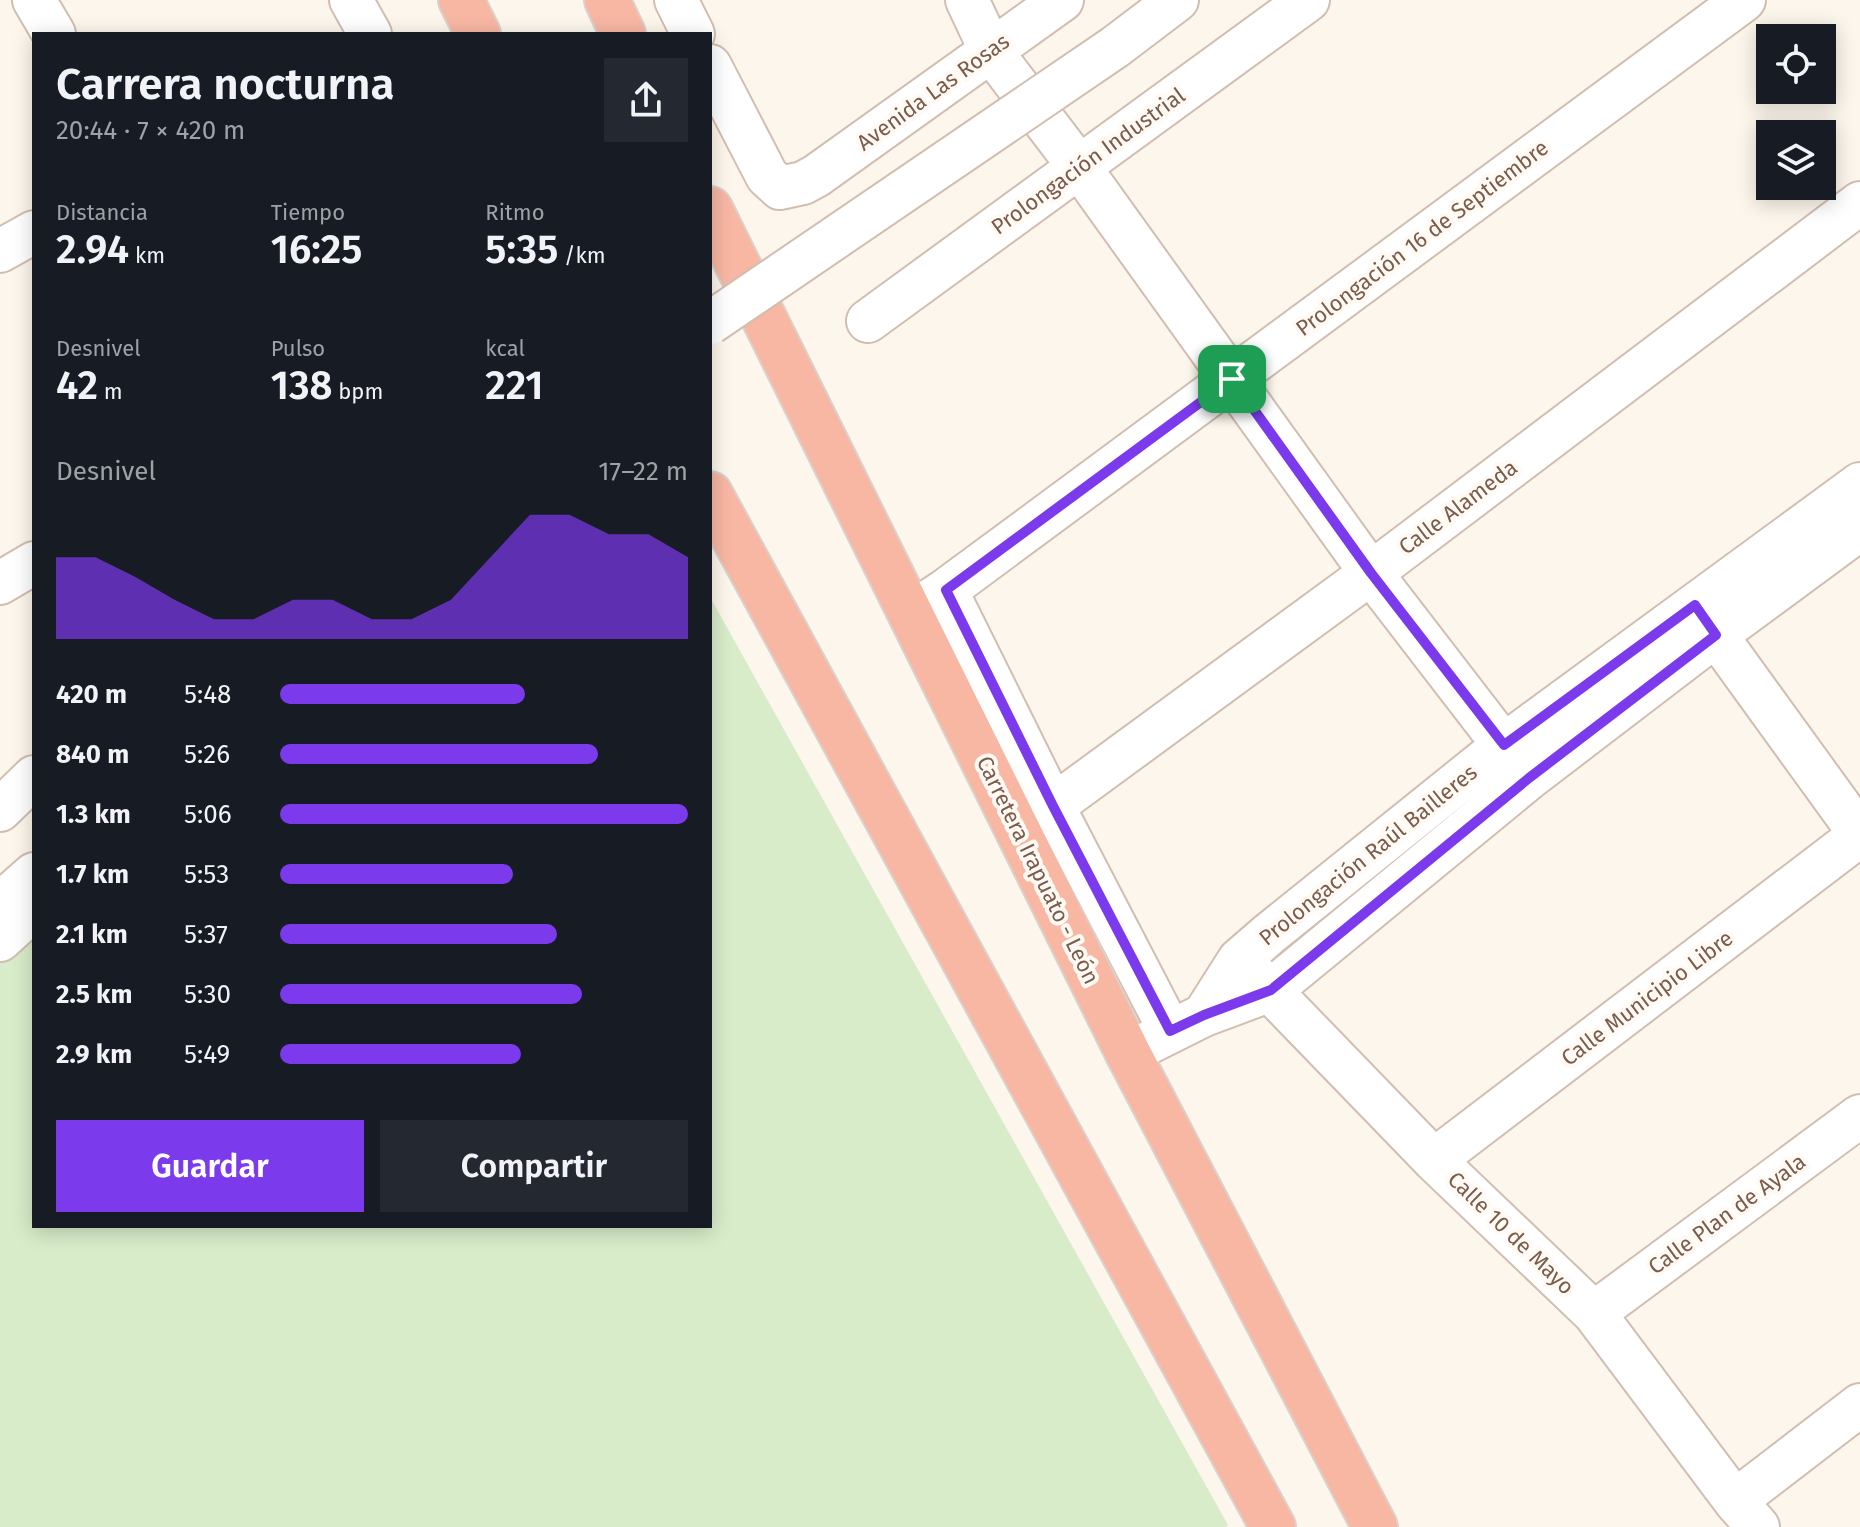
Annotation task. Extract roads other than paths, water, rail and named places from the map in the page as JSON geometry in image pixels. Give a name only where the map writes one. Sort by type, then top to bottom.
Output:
[{"type":"highway","points":[[461,0],[477,32]]},
{"type":"highway","points":[[608,0],[622,32]]},
{"type":"highway","name":"Carretera Irapuato - León","points":[[712,213],[928,602],[1128,1053],[1375,1527]]},
{"type":"highway","points":[[712,498],[1273,1527]]},
{"type":"street","points":[[34,0],[53,32]]},
{"type":"street","points":[[351,0],[369,32]]},
{"type":"street","points":[[676,0],[692,32]]},
{"type":"street","points":[[967,0],[991,51],[1080,168],[1371,573],[1529,778]]},
{"type":"street","name":"Avenida Las Rosas","points":[[712,70],[767,176],[780,188],[803,183],[816,176],[1062,0]]},
{"type":"street","points":[[712,322],[1115,47],[1177,0]]},
{"type":"street","name":"Prolongación Industrial","points":[[868,321],[1308,0]]},
{"type":"street","name":"Prolongación 16 de Septiembre","points":[[928,602],[1744,0]]},
{"type":"street","name":"Calle Alameda","points":[[1053,806],[1371,573],[1860,203]]},
{"type":"street","points":[[0,251],[32,233]]},
{"type":"street","name":"Prolongación Raúl Bailleres","points":[[1128,1053],[1187,1023],[1271,990],[1529,778],[1860,484]]},
{"type":"street","name":"Prolongación Raúl Bailleres","points":[[1187,1023],[1239,960],[1504,745],[1860,529]]},
{"type":"street","points":[[0,583],[32,564]]},
{"type":"street","points":[[928,602],[1187,1023]]},
{"type":"street","points":[[1706,620],[1860,835]]},
{"type":"street","points":[[0,810],[32,779]]},
{"type":"street","name":"Calle Municipio Libre","points":[[1434,1160],[1860,835]]},
{"type":"street","points":[[0,904],[32,876]]},
{"type":"street","points":[[0,940],[32,911]]},
{"type":"street","name":"Calle 10 de Mayo","points":[[1239,960],[1434,1160],[1594,1313],[1746,1514]]},
{"type":"street","name":"Calle Plan de Ayala","points":[[1594,1313],[1860,1116]]},
{"type":"street","points":[[1746,1514],[1860,1405]]}]
